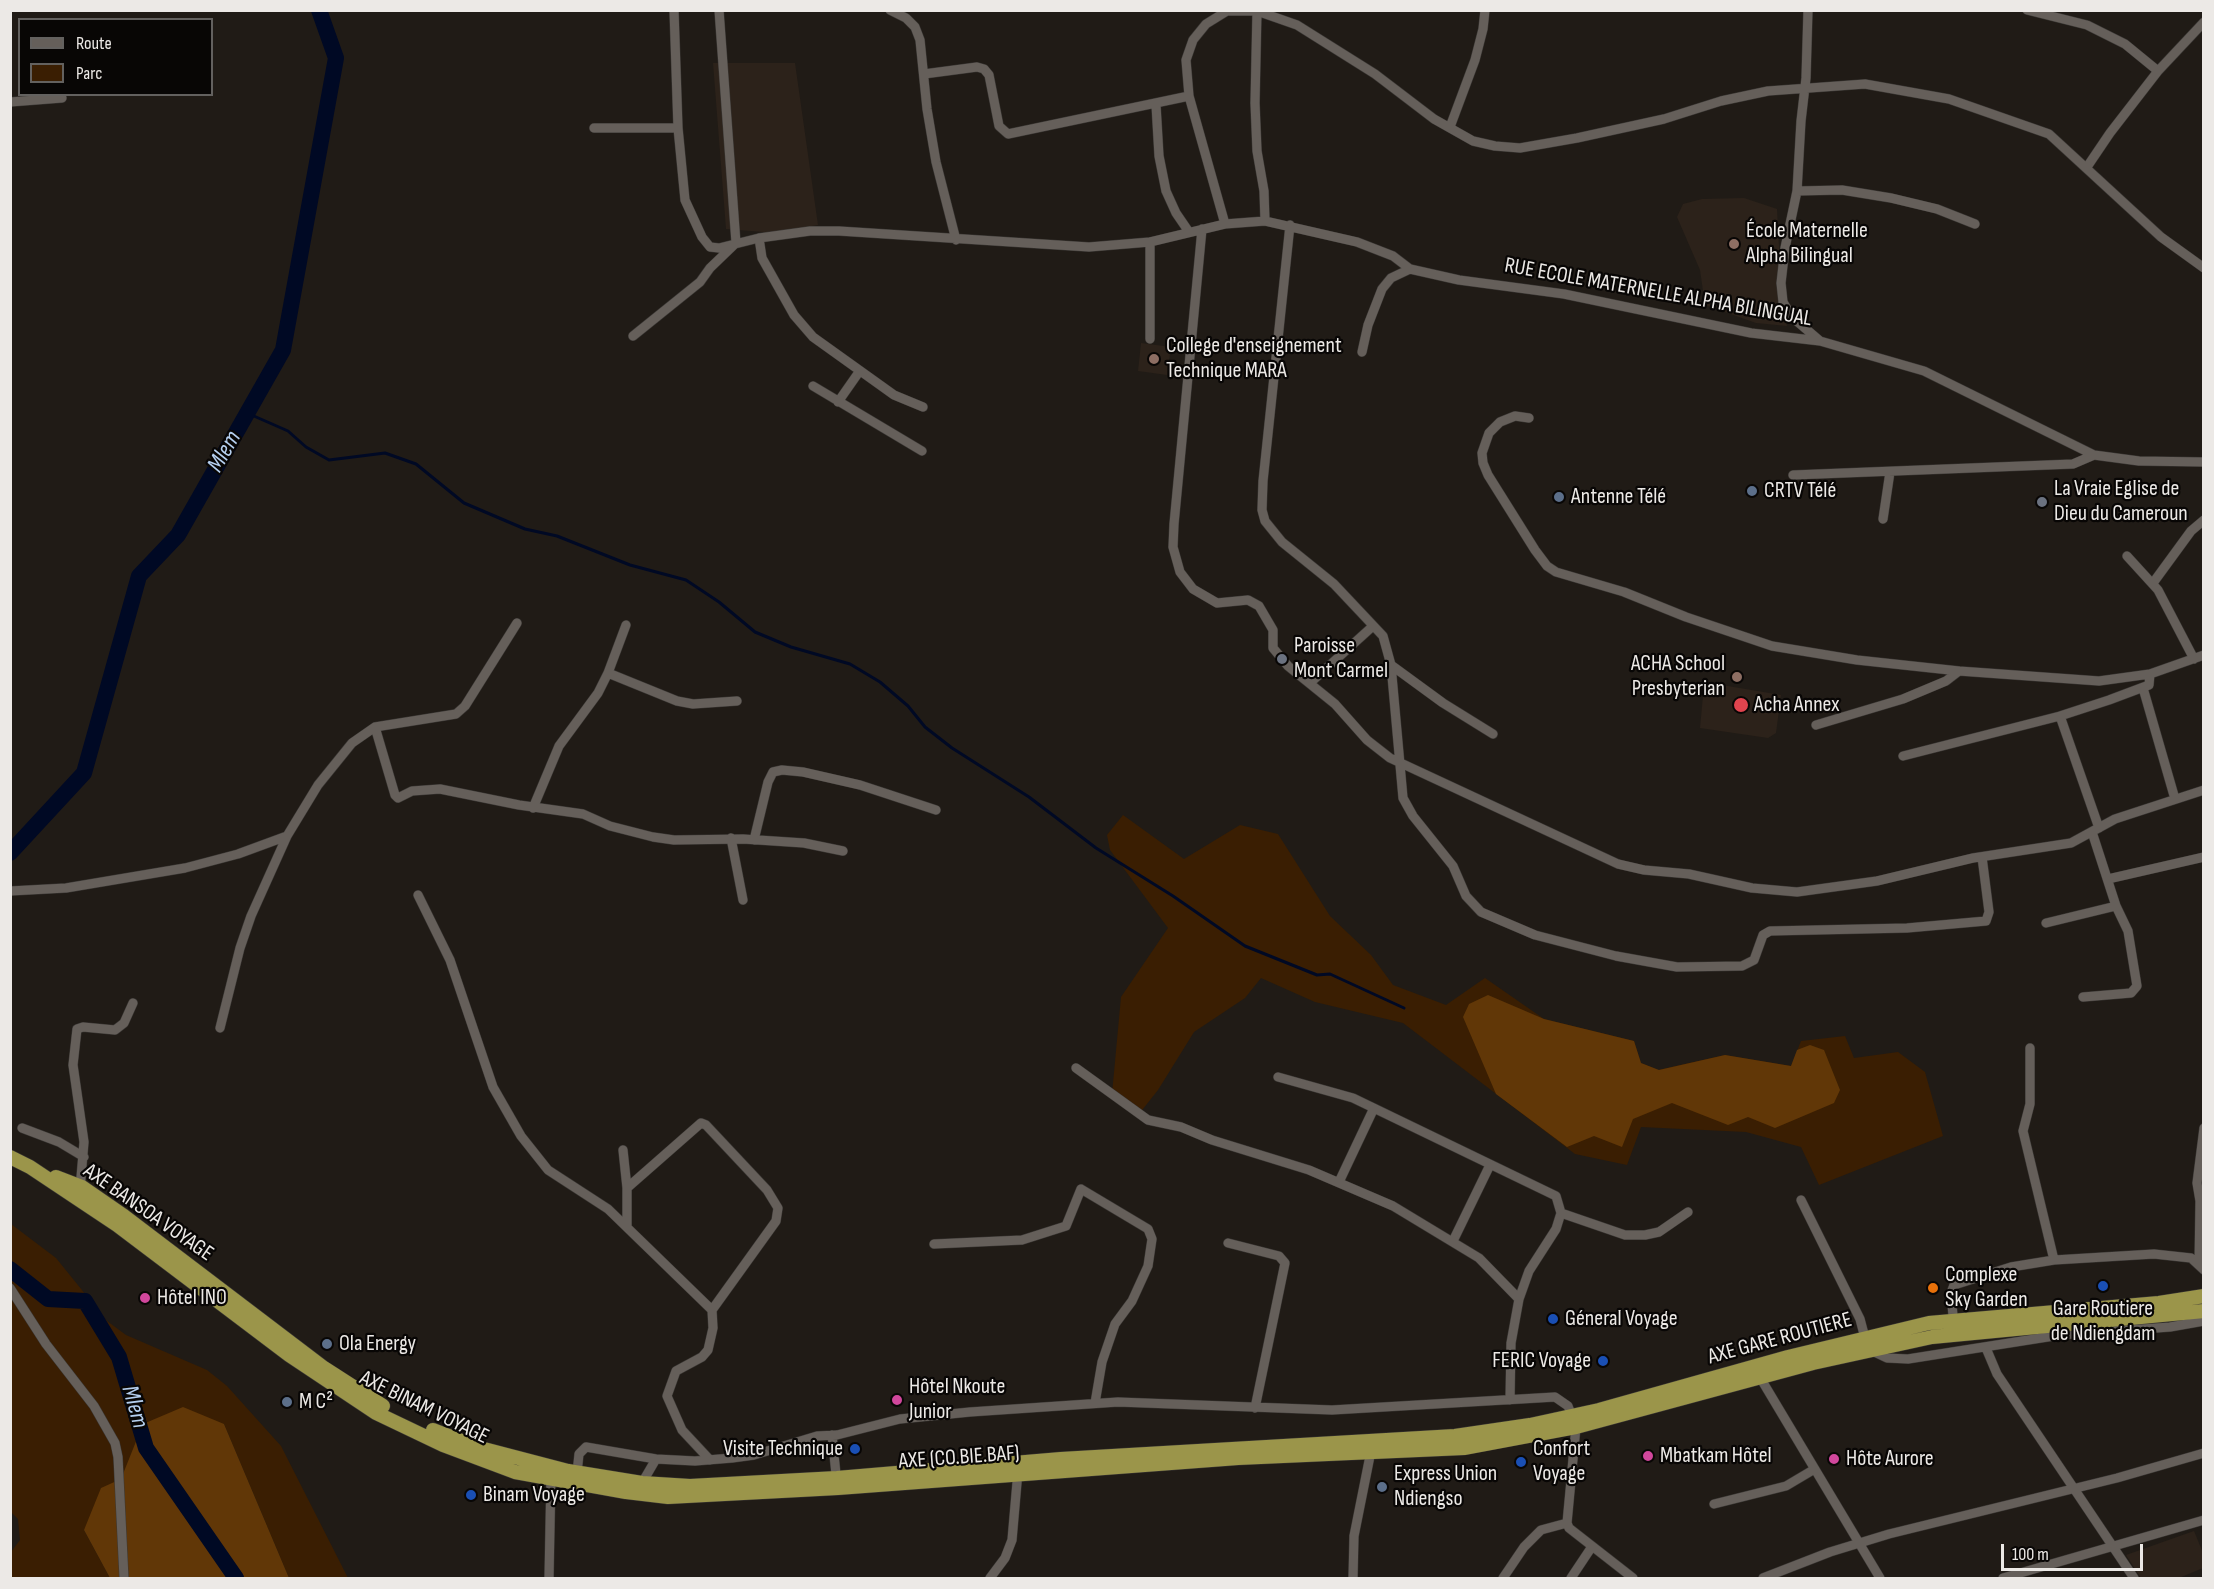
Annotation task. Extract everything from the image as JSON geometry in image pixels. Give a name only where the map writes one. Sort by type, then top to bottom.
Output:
[{"type":"highway","name":"AXE BANSOA VOYAGE","points":[[10,1157],[79,1192],[292,1350]]},
{"type":"highway","name":"AXE GARE ROUTIERE","points":[[2160,1309],[2204,1296]]},
{"type":"highway","name":"AXE GARE ROUTIERE","points":[[1370,1446],[1417,1444],[1493,1431],[1574,1422],[1868,1344],[1929,1323],[1954,1327],[2160,1309],[2204,1311]]},
{"type":"highway","name":"AXE BINAM VOYAGE","points":[[292,1350],[354,1394],[446,1436],[551,1473]]},
{"type":"highway","name":"AXE (CO.BIE.BAF)","points":[[551,1473],[668,1497],[1092,1463],[1370,1446]]},
{"type":"highway","name":"AXE (CO.BIE.BAF)","points":[[551,1473],[577,1473],[642,1483],[690,1486],[837,1483]]},
{"type":"street","points":[[674,10],[678,128],[685,200],[702,237],[710,247],[719,248],[759,238],[839,231],[874,231],[956,240],[1089,247],[1150,242],[1225,224],[1265,220],[1327,233],[1377,249],[1393,256],[1410,269],[1391,278],[1382,289],[1368,325],[1362,352]]},
{"type":"street","points":[[719,10],[736,243]]},
{"type":"street","points":[[890,10],[906,18],[915,27],[921,40],[936,162],[956,240]]},
{"type":"street","points":[[1450,128],[1475,60],[1485,10]]},
{"type":"street","points":[[1808,10],[1797,191],[1785,248],[1781,283],[1783,302],[1792,316],[1820,341]]},
{"type":"street","points":[[2027,10],[2087,25],[2125,44],[2158,71]]},
{"type":"street","points":[[1257,11],[1256,122],[1265,220]]},
{"type":"street","points":[[1225,224],[1189,96],[1186,60],[1193,40],[1206,24],[1227,12],[1257,11],[1297,25],[1334,47],[1450,128],[1473,141],[1520,148],[1664,119],[1749,94],[1865,84],[1949,99],[2037,128],[2062,144],[2161,237],[2204,268]]},
{"type":"street","points":[[2087,167],[2158,71],[2204,22]]},
{"type":"street","points":[[924,74],[977,67],[984,69],[989,75],[999,126],[1008,134],[1082,117],[1155,105],[1189,96]]},
{"type":"street","points":[[10,102],[62,98]]},
{"type":"street","points":[[1155,105],[1159,156],[1166,191],[1176,213],[1189,232]]},
{"type":"street","points":[[594,128],[678,128]]},
{"type":"street","points":[[1797,191],[1842,190],[1892,198],[1937,209],[1975,224]]},
{"type":"street","points":[[1290,225],[1263,481],[1262,510],[1271,530],[1281,542],[1334,584],[1383,636],[1391,665],[1403,798],[1413,816],[1453,866],[1466,896],[1480,912],[1535,935],[1646,962],[1702,968],[1749,964],[1754,960],[1763,935],[1770,931],[1859,930],[1983,923],[1989,917],[1982,857]]},
{"type":"street","points":[[1202,229],[1177,477],[1173,547],[1180,572],[1193,589],[1217,603],[1248,600],[1259,606],[1273,630],[1273,648],[1288,666],[1335,704],[1381,753],[1618,864],[1644,870],[1689,874],[1752,888],[1797,892],[1828,889],[1912,874],[1982,857],[2071,843],[2115,819],[2204,790]]},
{"type":"street","points":[[759,238],[762,258],[794,315],[813,337],[894,395],[922,407]]},
{"type":"street","points":[[1150,242],[1150,339]]},
{"type":"street","points":[[633,336],[700,282],[710,268],[736,243]]},
{"type":"street","name":"RUE ECOLE MATERNELLE ALPHA BILINGUAL","points":[[1410,269],[1459,280],[1488,282],[1564,294],[1751,333],[1820,341],[1924,371],[2094,455]]},
{"type":"street","points":[[838,402],[859,372]]},
{"type":"street","points":[[813,386],[922,451]]},
{"type":"street","points":[[1529,418],[1515,416],[1500,422],[1489,433],[1482,453],[1483,463],[1488,475],[1535,550],[1547,566],[1556,572],[1624,592],[1686,617],[1772,646],[1857,660],[2080,681],[2150,674],[2204,655]]},
{"type":"street","points":[[1793,475],[2073,464],[2094,455],[2139,461],[2204,462]]},
{"type":"street","points":[[1883,519],[1890,472]]},
{"type":"street","points":[[2152,583],[2191,531],[2204,520]]},
{"type":"street","points":[[2127,556],[2152,583],[2194,659]]},
{"type":"street","points":[[220,1028],[240,948],[251,916],[287,836],[318,785],[343,751],[375,727],[456,714],[465,706],[518,622]]},
{"type":"street","points":[[532,808],[559,746],[598,693],[626,625]]},
{"type":"street","points":[[1310,683],[1373,626]]},
{"type":"street","points":[[1391,665],[1443,703],[1493,734]]},
{"type":"street","points":[[1816,725],[1903,699],[1946,681],[1959,670]]},
{"type":"street","points":[[608,673],[677,701],[693,704],[737,701]]},
{"type":"street","points":[[1903,756],[2060,716],[2143,688],[2151,684],[2150,674]]},
{"type":"street","points":[[2143,688],[2175,799]]},
{"type":"street","points":[[2060,716],[2096,830],[2116,906],[2128,931],[2135,990],[2131,993],[2082,997]]},
{"type":"street","points":[[375,727],[394,795],[399,798],[412,791],[440,789],[532,808],[583,814],[610,826],[653,837],[695,840],[731,838],[804,843],[843,851]]},
{"type":"street","points":[[754,840],[768,782],[773,772],[782,770],[803,772],[860,785],[936,810]]},
{"type":"street","points":[[10,891],[66,888],[185,868],[238,854],[287,836]]},
{"type":"street","points":[[731,838],[743,900]]},
{"type":"street","points":[[2108,879],[2204,857]]},
{"type":"street","points":[[418,895],[450,960],[493,1087],[521,1136],[548,1170],[593,1198],[627,1227],[712,1310]]},
{"type":"street","points":[[2046,923],[2116,906]]},
{"type":"street","points":[[79,1192],[84,1157],[84,1128],[73,1065],[77,1029],[83,1027],[115,1030],[124,1023],[134,1003]]},
{"type":"street","points":[[2030,1048],[2030,1104],[2023,1131],[2054,1260]]},
{"type":"street","points":[[1076,1068],[1148,1120],[1181,1127],[1339,1182],[1393,1206],[1453,1241],[1493,1270],[1519,1299]]},
{"type":"street","points":[[1278,1077],[1321,1088],[1374,1108],[1556,1196],[1561,1213],[1550,1241],[1526,1277],[1519,1299],[1511,1351],[1510,1400]]},
{"type":"street","points":[[1339,1182],[1374,1108]]},
{"type":"street","points":[[627,1188],[701,1123],[706,1125],[767,1190],[778,1208],[776,1221],[712,1310],[713,1328],[708,1350],[702,1358],[676,1371],[667,1396],[682,1430],[710,1460]]},
{"type":"street","points":[[22,1128],[59,1142],[84,1157]]},
{"type":"street","points":[[2201,1267],[2200,1201],[2197,1184],[2204,1128]]},
{"type":"street","points":[[622,1150],[627,1188],[627,1227]]},
{"type":"street","points":[[1453,1241],[1490,1165]]},
{"type":"street","points":[[934,1244],[1022,1240],[1066,1226],[1081,1189],[1148,1229],[1152,1239],[1148,1266],[1132,1301],[1115,1324],[1102,1362],[1095,1403]]},
{"type":"street","points":[[1801,1200],[1860,1319],[1868,1344],[1887,1358],[1908,1359],[2060,1335],[2170,1327],[2204,1321]]},
{"type":"street","points":[[1561,1213],[1616,1233],[1645,1236],[1659,1232],[1688,1212]]},
{"type":"street","points":[[1228,1243],[1279,1256],[1285,1263],[1255,1408]]},
{"type":"street","points":[[1954,1327],[1951,1293],[1959,1282],[2011,1267],[2054,1260],[2154,1254],[2187,1257],[2201,1267]]},
{"type":"street","points":[[10,1288],[46,1344],[94,1406],[115,1443],[118,1457],[124,1578]]},
{"type":"street","points":[[1986,1348],[1997,1374],[2134,1578]]},
{"type":"street","points":[[1757,1372],[1857,1544],[1880,1578]]},
{"type":"street","points":[[577,1473],[579,1455],[586,1447],[656,1459],[710,1460],[754,1455],[817,1436],[832,1435],[900,1419],[1095,1403],[1332,1410],[1559,1398],[1568,1406],[1574,1422],[1568,1523],[1575,1534],[1591,1548],[1633,1578]]},
{"type":"street","points":[[832,1435],[837,1483]]},
{"type":"street","points":[[1353,1578],[1353,1536],[1370,1446]]},
{"type":"street","points":[[1763,1578],[1857,1544],[1941,1520],[2074,1489],[2204,1453]]},
{"type":"street","points":[[642,1483],[656,1459]]},
{"type":"street","points":[[990,1578],[1005,1558],[1012,1540],[1018,1469]]},
{"type":"street","points":[[1714,1504],[1786,1486],[1813,1470]]},
{"type":"street","points":[[549,1578],[551,1473]]},
{"type":"street","points":[[2003,1578],[2204,1520]]},
{"type":"street","points":[[1503,1578],[1524,1547],[1541,1530],[1568,1523]]},
{"type":"street","points":[[1571,1578],[1591,1548]]},
{"type":"shaded area","points":[[713,63],[795,63],[818,225],[776,233],[726,229]]},
{"type":"shaded area","name":"École Maternelle Alpha Bilingual","points":[[1744,198],[1777,209],[1782,303],[1787,326],[1756,323],[1705,305],[1700,270],[1677,217],[1683,204],[1702,199]]},
{"type":"shaded area","name":"College d'enseignement Technique MARA","points":[[1141,343],[1171,347],[1167,375],[1138,371]]},
{"type":"shaded area","name":"Acha Annex","points":[[1716,684],[1781,695],[1776,733],[1768,738],[1700,728],[1704,685]]},
{"type":"shaded area","points":[[1488,995],[1544,1019],[1634,1041],[1641,1063],[1659,1070],[1725,1055],[1791,1066],[1797,1050],[1810,1045],[1824,1050],[1840,1090],[1834,1103],[1775,1128],[1748,1117],[1728,1125],[1672,1103],[1633,1119],[1622,1147],[1594,1136],[1567,1147],[1496,1094],[1463,1017],[1469,1004]]},
{"type":"shaded area","points":[[183,1407],[224,1424],[289,1578],[110,1578],[84,1530],[101,1488],[121,1479],[143,1424]]},
{"type":"shaded area","points":[[2194,1531],[2203,1553],[2203,1568],[2179,1578],[2141,1578],[2126,1555]]},
{"type":"green space","points":[[1123,815],[1184,859],[1240,825],[1278,834],[1330,916],[1371,955],[1393,985],[1446,1005],[1485,978],[1544,1019],[1634,1041],[1641,1063],[1658,1070],[1725,1055],[1791,1066],[1801,1041],[1845,1036],[1854,1058],[1898,1052],[1925,1072],[1943,1136],[1819,1185],[1801,1147],[1746,1132],[1641,1127],[1627,1165],[1575,1154],[1403,1023],[1315,1002],[1261,978],[1245,998],[1194,1032],[1158,1090],[1139,1114],[1112,1094],[1121,997],[1168,928],[1110,850],[1107,835]]},
{"type":"green space","points":[[11,1224],[56,1258],[107,1321],[126,1335],[207,1370],[227,1386],[281,1446],[348,1578],[289,1578],[224,1424],[121,1479],[84,1530],[110,1578],[11,1578],[11,1552],[20,1540],[18,1519],[11,1512]]},
{"type":"waterway","name":"Mlem","points":[[10,853],[84,773],[139,576],[178,535],[283,350],[336,58],[319,10]]},
{"type":"waterway","points":[[247,413],[288,431],[306,447],[329,460],[385,453],[416,464],[464,503],[525,529],[557,536],[630,565],[686,580],[719,602],[755,632],[791,647],[850,664],[880,682],[908,706],[925,727],[952,748],[1029,797],[1096,848],[1173,896],[1245,946],[1317,975],[1330,974],[1404,1008]]},
{"type":"waterway","name":"Mlem","points":[[10,1269],[48,1299],[85,1301],[119,1357],[146,1448],[236,1578]]},
{"type":"place","name":"École Maternelle Alpha Bilingual","points":[[1734,244]]},
{"type":"place","name":"College d'enseignement Technique MARA","points":[[1154,359]]},
{"type":"place","name":"CRTV Télé","points":[[1752,491]]},
{"type":"place","name":"Antenne Télé","points":[[1559,497]]},
{"type":"place","name":"La Vraie Eglise de Dieu du Cameroun","points":[[2042,502]]},
{"type":"place","name":"Paroisse Mont Carmel","points":[[1282,659]]},
{"type":"place","name":"ACHA School Presbyterian","points":[[1737,677]]},
{"type":"place","name":"Acha Annex","points":[[1741,705]]},
{"type":"place","name":"Gare Routiere de Ndiengdam","points":[[2103,1286]]},
{"type":"place","name":"Complexe Sky Garden","points":[[1933,1288]]},
{"type":"place","name":"Hôtel INO","points":[[145,1298]]},
{"type":"place","name":"Géneral Voyage","points":[[1553,1319]]},
{"type":"place","name":"Ola Energy","points":[[327,1344]]},
{"type":"place","name":"FERIC Voyage","points":[[1603,1361]]},
{"type":"place","name":"Hôtel Nkoute Junior","points":[[897,1400]]},
{"type":"place","name":"M C²","points":[[287,1402]]},
{"type":"place","name":"Visite Technique","points":[[855,1449]]},
{"type":"place","name":"Mbatkam Hôtel","points":[[1648,1456]]},
{"type":"place","name":"Hôte Aurore","points":[[1834,1459]]},
{"type":"place","name":"Confort Voyage","points":[[1521,1462]]},
{"type":"place","name":"Express Union Ndiengso","points":[[1382,1487]]},
{"type":"place","name":"Binam Voyage","points":[[471,1495]]}]
